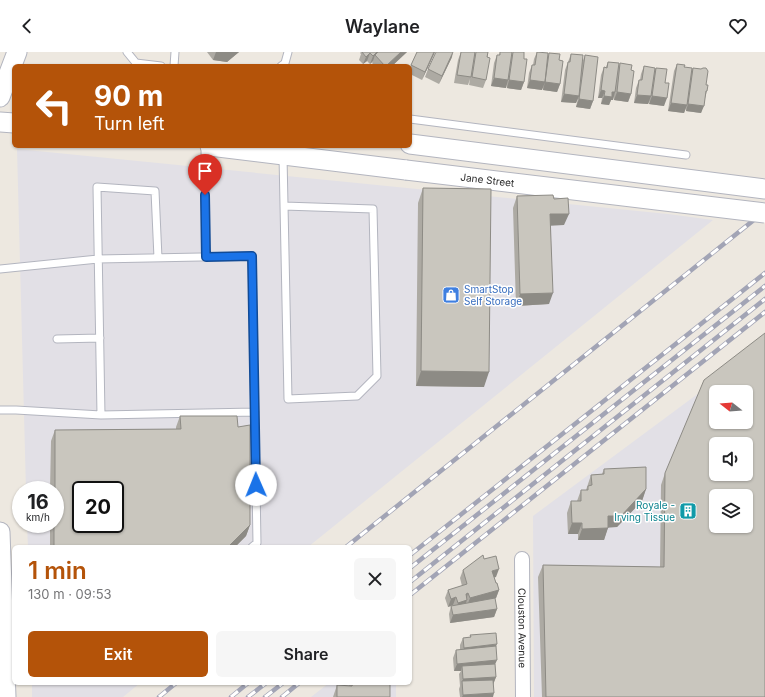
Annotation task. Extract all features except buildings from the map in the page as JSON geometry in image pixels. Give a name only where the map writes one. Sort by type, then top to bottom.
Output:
[{"type":"main road","points":[[12,64],[17,52]]},
{"type":"main road","points":[[12,65],[0,95],[12,97]]},
{"type":"main road","points":[[0,122],[12,123]]},
{"type":"main road","points":[[412,144],[765,189]]},
{"type":"main road","name":"Jane Street","points":[[228,148],[765,213]]},
{"type":"main road","points":[[0,532],[6,697]]},
{"type":"street","name":"Clouston Avenue","points":[[522,559],[523,697]]},
{"type":"lane","points":[[127,52],[136,63],[144,64]]},
{"type":"lane","points":[[174,64],[176,52]]},
{"type":"lane","points":[[284,64],[288,52]]},
{"type":"lane","points":[[412,119],[686,155]]},
{"type":"lane","points":[[205,148],[206,257]]},
{"type":"lane","points":[[282,154],[288,399],[357,396],[377,376],[373,209],[284,206]]},
{"type":"lane","points":[[101,415],[97,187],[155,191],[158,258]]},
{"type":"lane","points":[[0,269],[98,259],[252,256],[258,543],[255,545]]},
{"type":"lane","points":[[57,339],[100,338]]},
{"type":"lane","points":[[0,410],[101,415],[255,412]]},
{"type":"shaded area","points":[[17,149],[668,214],[713,220],[310,545],[28,545],[27,533],[64,533],[64,481],[26,481]]},
{"type":"shaded area","name":"Royale - Irving Tissue","points":[[765,344],[765,697],[534,697],[533,516],[709,386],[709,429],[753,429],[753,385],[710,385]]},
{"type":"shaded area","points":[[32,685],[138,685],[123,697],[32,697]]},
{"type":"shaded area","points":[[326,685],[396,685],[396,697],[311,697]]},
{"type":"railway","points":[[348,545],[765,211]]},
{"type":"railway","points":[[412,553],[765,273]]},
{"type":"railway","points":[[412,566],[765,286]]},
{"type":"railway","points":[[412,580],[765,299]]},
{"type":"railway","points":[[412,593],[765,312]]},
{"type":"railway","points":[[159,697],[174,685]]},
{"type":"railway","points":[[231,697],[246,685]]},
{"type":"railway","points":[[248,697],[263,685]]},
{"type":"railway","points":[[265,697],[280,685]]},
{"type":"railway","points":[[282,697],[297,685]]},
{"type":"place","name":"SmartStop Self Storage","points":[[451,295]]},
{"type":"place","name":"Royale - Irving Tissue","points":[[688,511]]},
{"type":"route","points":[[205,195],[206,257],[252,256],[256,485]]}]
